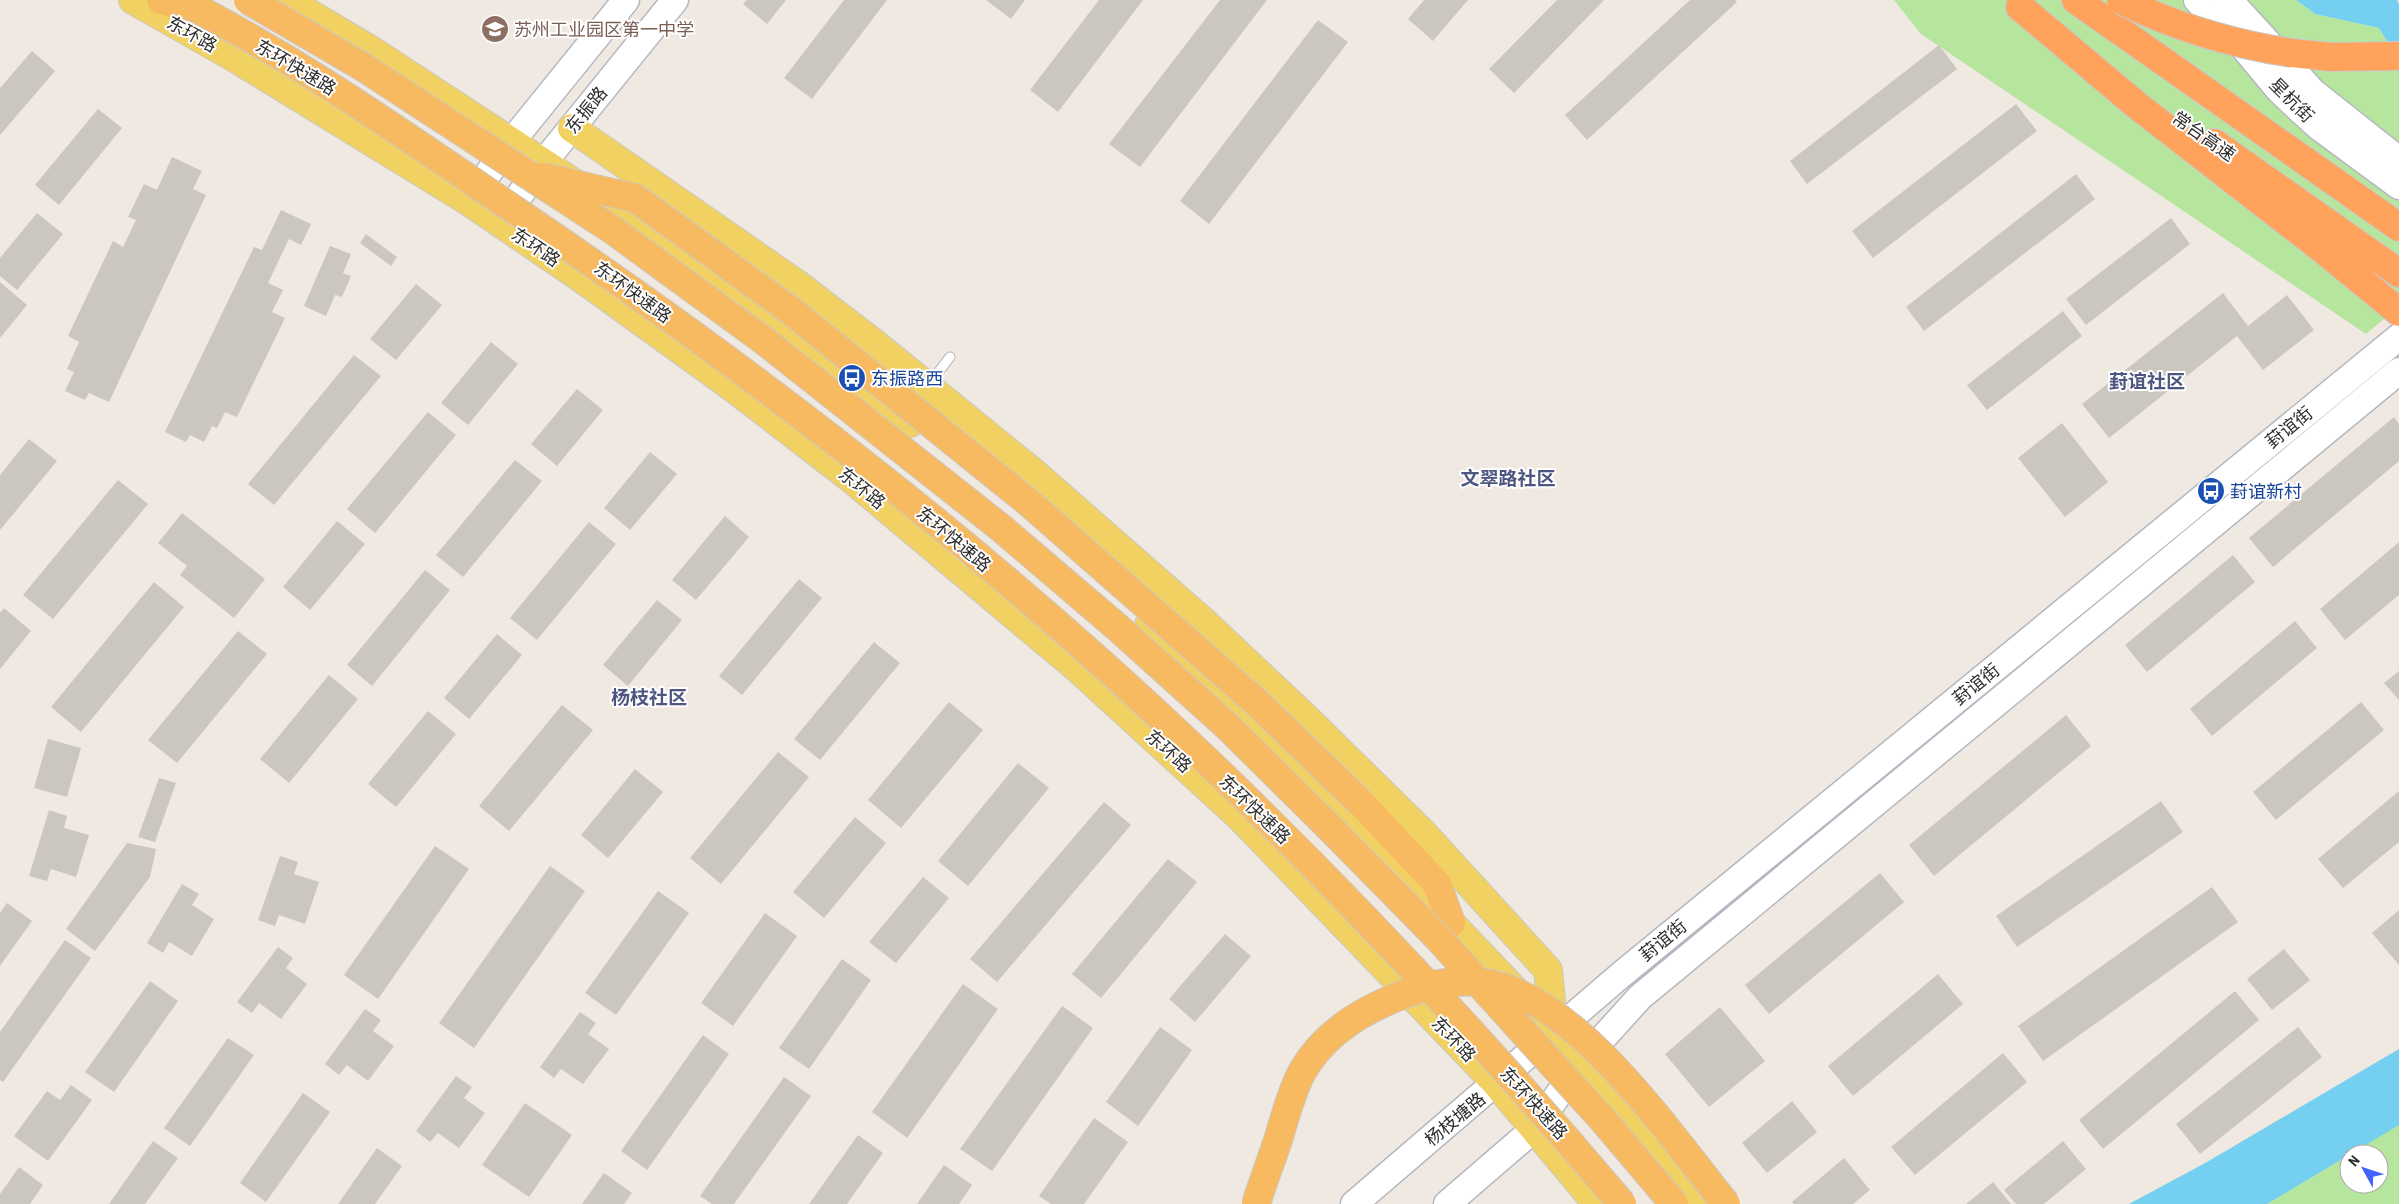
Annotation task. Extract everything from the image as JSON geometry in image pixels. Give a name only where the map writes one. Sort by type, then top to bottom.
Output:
[{"type":"highway","points":[[161,0],[210,16]]},
{"type":"highway","name":"东环快速路","points":[[180,0],[344,96],[590,261],[752,378],[861,462],[977,558],[1090,655],[1198,753],[1304,856],[1410,965],[1575,1148],[1622,1204]]},
{"type":"highway","name":"东环快速路","points":[[248,0],[534,167],[614,231],[775,349],[1001,528],[1117,627],[1278,776],[1438,938],[1604,1120],[1674,1204]]},
{"type":"highway","points":[[2076,0],[2399,227]]},
{"type":"highway","points":[[2121,0],[2175,24],[2249,46],[2330,57],[2399,56]]},
{"type":"highway","points":[[2015,4],[2139,107],[2321,248],[2399,312]]},
{"type":"highway","name":"常台高速","points":[[2015,4],[2399,273]]},
{"type":"highway","points":[[534,167],[635,198],[790,310],[909,404],[1035,508],[1254,700],[1360,803],[1437,884],[1451,923]]},
{"type":"highway","points":[[1256,1204],[1298,1082],[1303,1071],[1324,1044],[1346,1024],[1388,1000],[1436,984],[1466,982],[1490,984],[1515,991],[1550,1012],[1587,1041],[1604,1056],[1726,1204]]},
{"type":"main road","name":"东环路","points":[[133,0],[243,62],[500,222],[732,387],[842,471],[1077,668],[1241,818],[1496,1084],[1597,1204]]},
{"type":"main road","points":[[287,0],[374,52],[512,141],[534,167],[780,323],[1018,510],[1243,710],[1348,815],[1582,1061],[1701,1204]]},
{"type":"main road","points":[[468,201],[512,141],[626,0]]},
{"type":"main road","name":"东振路","points":[[500,222],[534,167],[572,128],[674,0]]},
{"type":"main road","name":"星杭街","points":[[2197,0],[2239,42],[2279,90],[2298,108],[2320,127],[2399,186]]},
{"type":"main road","name":"星杭街","points":[[2229,0],[2313,92],[2399,160]]},
{"type":"main road","points":[[572,128],[797,284],[1033,472],[1204,622],[1307,719],[1424,834],[1548,970],[1554,1032]]},
{"type":"main road","points":[[759,258],[756,273],[762,301],[780,323]]},
{"type":"main road","name":"葑谊街","points":[[1554,1032],[1622,974],[2399,337]]},
{"type":"main road","name":"葑谊街","points":[[1582,1061],[1640,997],[2399,370]]},
{"type":"main road","points":[[893,410],[902,411],[909,408],[927,386]]},
{"type":"main road","name":"杨枝塘路","points":[[1354,1204],[1496,1084],[1554,1032]]},
{"type":"main road","points":[[1447,1204],[1534,1129],[1582,1061]]},
{"type":"lane","points":[[927,386],[950,357]]},
{"type":"green space","points":[[1894,0],[2296,0],[2315,14],[2379,28],[2399,61],[2399,306],[2366,334],[1921,34]]},
{"type":"green space","points":[[2399,1124],[2399,1204],[2267,1204],[2339,1161],[2339,1194],[2389,1194],[2389,1144],[2367,1144]]},
{"type":"water","points":[[2296,0],[2397,0],[2399,4],[2399,61],[2379,28],[2315,14]]},
{"type":"water","points":[[2399,1049],[2399,1125],[2367,1144],[2339,1144],[2339,1161],[2267,1204],[2129,1204],[2207,1162]]},
{"type":"building","points":[[747,0],[786,0],[767,24],[743,4]]},
{"type":"building","points":[[844,0],[887,0],[812,99],[784,78]]},
{"type":"building","points":[[986,0],[1025,0],[1011,19]]},
{"type":"building","points":[[1099,0],[1143,0],[1058,112],[1030,90]]},
{"type":"building","points":[[1220,0],[1267,0],[1140,167],[1109,144]]},
{"type":"building","points":[[1424,0],[1468,0],[1433,41],[1408,19]]},
{"type":"building","points":[[1557,0],[1604,0],[1514,93],[1489,69]]},
{"type":"building","points":[[1690,0],[1735,0],[1737,2],[1587,140],[1565,115]]},
{"type":"building","points":[[1318,20],[1348,42],[1209,224],[1180,201]]},
{"type":"building","points":[[1939,45],[1957,69],[1807,184],[1790,161]]},
{"type":"building","points":[[32,51],[55,71],[0,135],[0,88]]},
{"type":"building","points":[[2016,104],[2037,131],[1873,258],[1852,231]]},
{"type":"building","points":[[98,109],[122,128],[59,205],[35,185]]},
{"type":"building","points":[[172,157],[202,171],[193,189],[206,195],[109,402],[89,393],[85,400],[65,391],[74,372],[67,369],[79,342],[68,336],[113,241],[123,247],[136,220],[128,217],[144,184],[157,190]]},
{"type":"building","points":[[2076,174],[2095,199],[1924,331],[1906,307]]},
{"type":"building","points":[[281,210],[311,224],[301,245],[289,239],[268,283],[283,290],[272,312],[285,318],[237,417],[225,412],[217,428],[212,426],[204,442],[190,435],[186,442],[165,432],[254,247],[262,250]]},
{"type":"building","points":[[37,213],[63,234],[17,290],[0,276],[0,258]]},
{"type":"building","points":[[2171,218],[2190,244],[2086,325],[2066,299]]},
{"type":"building","points":[[366,234],[397,257],[391,266],[360,243]]},
{"type":"building","points":[[330,246],[351,254],[343,273],[351,276],[342,297],[335,295],[326,316],[304,306]]},
{"type":"building","points":[[0,282],[27,305],[0,338]]},
{"type":"building","points":[[416,284],[442,305],[396,360],[370,339]]},
{"type":"building","points":[[2223,293],[2248,326],[2287,295],[2314,330],[2263,370],[2237,336],[2109,438],[2082,404]]},
{"type":"building","points":[[2063,311],[2082,336],[1987,410],[1967,385]]},
{"type":"building","points":[[491,342],[518,364],[468,425],[441,403]]},
{"type":"building","points":[[354,355],[381,376],[274,505],[248,484]]},
{"type":"building","points":[[577,389],[603,410],[557,466],[531,444]]},
{"type":"building","points":[[428,412],[456,435],[375,533],[347,509]]},
{"type":"building","points":[[2394,417],[2399,424],[2399,461],[2273,567],[2249,538]]},
{"type":"building","points":[[2062,423],[2108,482],[2065,517],[2018,458]]},
{"type":"building","points":[[29,439],[57,461],[0,530],[0,475]]},
{"type":"building","points":[[650,452],[677,474],[630,530],[604,508]]},
{"type":"building","points":[[515,460],[542,481],[463,577],[436,555]]},
{"type":"building","points":[[118,480],[148,504],[53,619],[23,595]]},
{"type":"building","points":[[182,513],[265,579],[234,618],[180,575],[187,566],[158,543]]},
{"type":"building","points":[[725,516],[749,537],[696,600],[672,580]]},
{"type":"building","points":[[337,521],[365,544],[310,610],[283,587]]},
{"type":"building","points":[[589,522],[616,544],[537,640],[510,618]]},
{"type":"building","points":[[2399,542],[2399,595],[2345,640],[2320,609]]},
{"type":"building","points":[[2233,555],[2255,582],[2147,672],[2125,645]]},
{"type":"building","points":[[425,570],[450,590],[372,686],[347,665]]},
{"type":"building","points":[[799,579],[822,598],[742,695],[719,676]]},
{"type":"building","points":[[154,582],[184,607],[81,732],[51,707]]},
{"type":"building","points":[[657,600],[682,620],[628,686],[603,665]]},
{"type":"building","points":[[4,608],[31,631],[0,669],[0,613]]},
{"type":"building","points":[[2295,621],[2317,648],[2212,736],[2190,709]]},
{"type":"building","points":[[238,631],[267,654],[177,763],[148,740]]},
{"type":"building","points":[[497,634],[522,655],[469,719],[444,698]]},
{"type":"building","points":[[874,642],[900,663],[820,760],[794,739]]},
{"type":"building","points":[[2399,671],[2399,700],[2384,683]]},
{"type":"building","points":[[329,675],[358,699],[289,783],[260,759]]},
{"type":"building","points":[[949,702],[983,730],[901,828],[868,800]]},
{"type":"building","points":[[2361,702],[2384,730],[2276,820],[2253,792]]},
{"type":"building","points":[[562,705],[593,730],[509,831],[479,806]]},
{"type":"building","points":[[428,711],[456,734],[396,807],[368,784]]},
{"type":"building","points":[[2066,715],[2091,746],[1934,876],[1909,845]]},
{"type":"building","points":[[48,739],[81,748],[67,797],[34,788]]},
{"type":"building","points":[[778,752],[809,777],[721,884],[690,858]]},
{"type":"building","points":[[1018,763],[1049,788],[968,886],[938,861]]},
{"type":"building","points":[[635,769],[663,792],[608,858],[581,835]]},
{"type":"building","points":[[159,778],[176,783],[155,842],[138,837]]},
{"type":"building","points":[[2399,791],[2399,842],[2343,888],[2318,859]]},
{"type":"building","points":[[2161,801],[2183,832],[2017,947],[1996,916]]},
{"type":"building","points":[[1104,802],[1131,825],[997,982],[970,959]]},
{"type":"building","points":[[49,810],[67,816],[64,828],[89,835],[76,877],[51,869],[47,881],[29,876]]},
{"type":"building","points":[[855,817],[886,843],[824,918],[793,892]]},
{"type":"building","points":[[127,843],[156,849],[150,877],[95,951],[66,929]]},
{"type":"building","points":[[435,846],[469,869],[378,999],[344,975]]},
{"type":"building","points":[[280,856],[298,862],[294,874],[319,882],[305,924],[279,915],[275,926],[258,920]]},
{"type":"building","points":[[1168,859],[1197,882],[1101,998],[1072,974]]},
{"type":"building","points":[[550,866],[585,891],[474,1048],[439,1023]]},
{"type":"building","points":[[1880,873],[1904,902],[1769,1014],[1745,985]]},
{"type":"building","points":[[923,877],[949,898],[896,963],[869,942]]},
{"type":"building","points":[[182,884],[199,894],[192,905],[214,919],[192,956],[169,942],[163,953],[147,943]]},
{"type":"building","points":[[2212,887],[2238,922],[2043,1061],[2018,1026]]},
{"type":"building","points":[[658,891],[689,913],[616,1015],[585,993]]},
{"type":"building","points":[[7,903],[32,921],[0,966],[0,913]]},
{"type":"building","points":[[2399,910],[2399,965],[2372,933]]},
{"type":"building","points":[[765,913],[797,936],[733,1026],[701,1003]]},
{"type":"building","points":[[1225,934],[1251,956],[1195,1022],[1169,999]]},
{"type":"building","points":[[65,940],[91,958],[3,1082],[0,1080],[0,1032]]},
{"type":"building","points":[[278,947],[293,958],[286,968],[307,984],[281,1019],[259,1003],[252,1013],[237,1002]]},
{"type":"building","points":[[2284,949],[2310,980],[2272,1010],[2247,979]]},
{"type":"building","points":[[842,959],[871,980],[809,1069],[779,1048]]},
{"type":"building","points":[[1938,974],[1963,1004],[1853,1096],[1828,1066]]},
{"type":"building","points":[[150,981],[178,1001],[114,1092],[85,1072]]},
{"type":"building","points":[[963,984],[998,1009],[907,1138],[872,1112]]},
{"type":"building","points":[[2235,991],[2259,1020],[2103,1149],[2079,1120]]},
{"type":"building","points":[[1062,1006],[1093,1028],[992,1171],[960,1149]]},
{"type":"building","points":[[1720,1007],[1765,1061],[1709,1107],[1665,1054]]},
{"type":"building","points":[[365,1009],[381,1020],[373,1031],[394,1046],[368,1081],[347,1065],[339,1075],[325,1064]]},
{"type":"building","points":[[580,1012],[596,1023],[588,1034],[609,1049],[583,1084],[561,1069],[554,1078],[540,1067]]},
{"type":"building","points":[[1160,1027],[1192,1050],[1138,1126],[1106,1102]]},
{"type":"building","points":[[2298,1027],[2322,1057],[2200,1154],[2176,1124]]},
{"type":"building","points":[[703,1035],[729,1054],[647,1170],[621,1151]]},
{"type":"building","points":[[228,1038],[254,1055],[190,1146],[164,1128]]},
{"type":"building","points":[[2003,1053],[2027,1082],[1915,1175],[1891,1147]]},
{"type":"building","points":[[456,1076],[472,1087],[464,1098],[485,1113],[459,1148],[438,1133],[430,1142],[416,1131]]},
{"type":"building","points":[[784,1077],[811,1096],[734,1204],[712,1204],[700,1196]]},
{"type":"building","points":[[71,1085],[92,1100],[48,1161],[14,1136],[47,1091],[60,1100]]},
{"type":"building","points":[[303,1093],[330,1112],[266,1202],[240,1183]]},
{"type":"building","points":[[1792,1101],[1817,1132],[1767,1173],[1742,1143]]},
{"type":"building","points":[[525,1103],[572,1135],[529,1197],[482,1165]]},
{"type":"building","points":[[1094,1118],[1128,1142],[1084,1204],[1051,1204],[1039,1196]]},
{"type":"building","points":[[858,1135],[883,1153],[847,1204],[809,1204]]},
{"type":"building","points":[[153,1141],[178,1158],[145,1204],[109,1204]]},
{"type":"building","points":[[2063,1141],[2086,1169],[2044,1204],[2016,1204],[2004,1190]]},
{"type":"building","points":[[377,1148],[402,1166],[375,1204],[338,1204]]},
{"type":"building","points":[[1844,1158],[1870,1190],[1853,1204],[1794,1204],[1792,1202]]},
{"type":"building","points":[[944,1165],[972,1185],[959,1204],[917,1204]]},
{"type":"building","points":[[19,1167],[43,1185],[30,1204],[0,1204],[0,1194]]},
{"type":"building","points":[[604,1173],[632,1193],[624,1204],[582,1204]]},
{"type":"building","points":[[1993,1182],[2011,1204],[1966,1204]]},
{"type":"place","name":"苏州工业园区第一中学","points":[[495,29]]},
{"type":"place","name":"东振路西","points":[[852,378]]},
{"type":"place","name":"葑谊新村","points":[[2211,491]]},
{"type":"district","name":"葑谊社区","points":[[2147,381]]},
{"type":"district","name":"文翠路社区","points":[[1508,478]]},
{"type":"district","name":"杨枝社区","points":[[649,697]]}]
